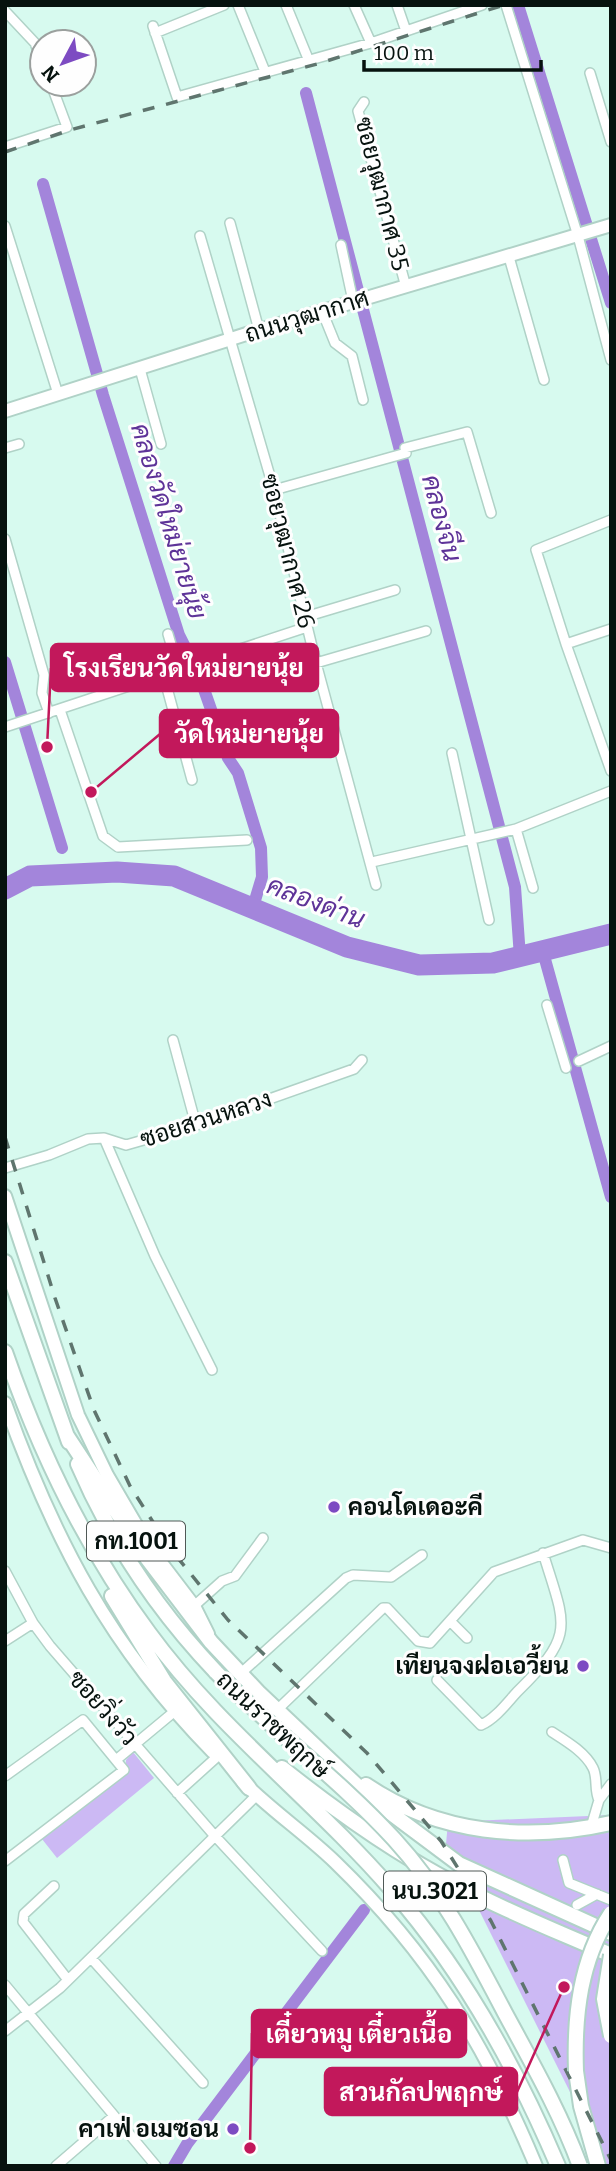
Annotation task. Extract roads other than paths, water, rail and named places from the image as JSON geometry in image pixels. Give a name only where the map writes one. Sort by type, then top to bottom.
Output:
[{"type":"main road","name":"ถนนวุฒากาศ","points":[[5,411],[259,330],[611,225]]},
{"type":"main road","name":"ถนนราชพฤกษ์","points":[[5,1196],[78,1415],[107,1475],[149,1547],[194,1606],[211,1642]]},
{"type":"main road","name":"ถนนราชพฤกษ์","points":[[7,1268],[67,1436],[93,1497],[123,1551],[170,1619],[216,1672],[276,1732],[377,1821],[419,1868],[477,1961],[548,2092],[580,2166]]},
{"type":"main road","name":"ถนนราชพฤกษ์","points":[[5,1352],[33,1427],[71,1514],[150,1636],[219,1716],[352,1847],[434,1942],[477,2005],[525,2089],[558,2166]]},
{"type":"main road","name":"นบ.3021","points":[[5,1403],[65,1551],[131,1656],[175,1711],[218,1756],[253,1792],[334,1861],[418,1952],[494,2069],[537,2166]]},
{"type":"main road","name":"กท.1001","points":[[67,1436],[147,1558],[211,1642],[277,1710],[387,1812],[451,1858],[611,1933]]},
{"type":"main road","points":[[71,1514],[124,1617],[164,1681],[253,1792]]},
{"type":"main road","points":[[219,1716],[310,1791],[420,1865],[495,1904],[611,1955],[604,1998],[611,2036]]},
{"type":"main road","points":[[318,1748],[379,1793],[421,1815],[448,1823],[488,1830],[531,1833],[611,1823]]},
{"type":"main road","points":[[598,2166],[581,2106],[576,2071],[575,2033],[587,1962],[611,1913]]},
{"type":"street","points":[[224,5],[200,10],[154,30],[177,97],[371,43],[482,5]]},
{"type":"street","points":[[238,5],[267,74]]},
{"type":"street","points":[[286,5],[309,61]]},
{"type":"street","points":[[354,5],[371,43]]},
{"type":"street","points":[[397,5],[406,31]]},
{"type":"street","points":[[506,5],[584,234],[611,360]]},
{"type":"street","points":[[5,11],[28,36]]},
{"type":"street","points":[[590,73],[611,142]]},
{"type":"street","points":[[5,147],[67,127],[56,98]]},
{"type":"street","name":"ซอยวุฒากาศ 35","points":[[364,102],[358,111],[407,287]]},
{"type":"street","points":[[230,223],[259,330]]},
{"type":"street","points":[[5,226],[58,394]]},
{"type":"street","name":"ซอยวุฒากาศ 26","points":[[200,236],[274,490],[304,617],[372,862],[376,885]]},
{"type":"street","points":[[341,245],[358,300]]},
{"type":"street","points":[[509,257],[544,380]]},
{"type":"street","points":[[321,311],[335,343],[352,356],[363,400]]},
{"type":"street","points":[[140,369],[161,444]]},
{"type":"street","points":[[274,490],[400,454],[405,448],[469,433],[491,513]]},
{"type":"street","points":[[5,447],[19,444]]},
{"type":"street","points":[[611,520],[536,550],[611,771]]},
{"type":"street","points":[[5,539],[44,675],[42,693],[49,713]]},
{"type":"street","points":[[304,617],[395,590]]},
{"type":"street","points":[[5,727],[164,677],[307,627]]},
{"type":"street","points":[[566,644],[611,629]]},
{"type":"street","points":[[316,663],[426,631]]},
{"type":"street","points":[[168,634],[184,670]]},
{"type":"street","points":[[164,677],[192,780]]},
{"type":"street","points":[[60,710],[103,836],[111,844],[118,847],[247,840]]},
{"type":"street","points":[[452,753],[489,920]]},
{"type":"street","points":[[372,862],[516,829],[611,791]]},
{"type":"street","points":[[516,829],[533,888]]},
{"type":"street","points":[[547,1005],[566,1068]]},
{"type":"street","points":[[173,1040],[196,1125]]},
{"type":"street","points":[[579,1061],[610,1047]]},
{"type":"street","name":"ซอยสวนหลวง","points":[[5,1168],[88,1139],[104,1138],[126,1144],[196,1125],[354,1069],[362,1060]]},
{"type":"street","points":[[104,1138],[155,1256],[212,1370]]},
{"type":"street","points":[[194,1606],[222,1581],[235,1576],[263,1538]]},
{"type":"street","points":[[277,1710],[383,1608],[387,1608],[424,1644],[430,1643],[494,1572],[583,1540],[611,1548]]},
{"type":"street","points":[[437,1680],[481,1725],[541,1669],[560,1641],[561,1620],[561,1610],[543,1553]]},
{"type":"street","points":[[240,1674],[346,1578],[353,1575],[391,1577],[422,1555]]},
{"type":"street","name":"ซอยวิ่งวัว","points":[[5,1571],[33,1623],[214,1835],[322,1951]]},
{"type":"street","points":[[450,1620],[467,1639]]},
{"type":"street","points":[[5,1641],[33,1623]]},
{"type":"street","points":[[116,1760],[175,1711]]},
{"type":"street","points":[[5,1776],[83,1720],[124,1770],[5,1861]]},
{"type":"street","points":[[552,1732],[575,1747],[594,1770],[595,1791],[599,1801]]},
{"type":"street","points":[[177,1793],[218,1756]]},
{"type":"street","points":[[591,1827],[599,1801],[611,1784]]},
{"type":"street","points":[[5,2031],[68,1980],[214,1835],[253,1792]]},
{"type":"street","points":[[563,1860],[569,1883],[611,1900]]},
{"type":"street","points":[[54,1886],[24,1914],[23,1922],[68,1980]]},
{"type":"street","points":[[577,1905],[597,1894]]},
{"type":"street","points":[[90,1958],[203,2083]]},
{"type":"street","points":[[5,1984],[27,2014],[156,2166]]},
{"type":"street","points":[[59,2165],[114,2116]]},
{"type":"waterway","points":[[518,5],[611,303]]},
{"type":"waterway","name":"คลองจีน","points":[[306,93],[515,887],[520,957]]},
{"type":"waterway","name":"คลองวัดใหม่ยายนุ้ย","points":[[43,184],[103,395],[179,635],[199,675],[228,758],[238,773],[261,848],[262,877],[253,907]]},
{"type":"waterway","points":[[5,662],[62,848]]},
{"type":"waterway","name":"คลองด่าน","points":[[5,889],[30,876],[117,872],[174,876],[347,947],[419,965],[493,963],[611,934]]},
{"type":"waterway","points":[[543,952],[611,1197]]},
{"type":"waterway","points":[[174,2166],[187,2144],[364,1910]]},
{"type":"railway","points":[[5,152],[70,130],[317,64],[504,5]]},
{"type":"railway","points":[[5,1137],[55,1298],[94,1410],[130,1486],[169,1547],[228,1620],[367,1753],[441,1841],[491,1921],[611,2160]]},
{"type":"place","name":"โรงเรียนวัดใหม่ยายนุ้ย","points":[[47,747]]},
{"type":"place","name":"วัดใหม่ยายนุ้ย","points":[[91,792]]},
{"type":"place","name":"คอนโดเดอะคี","points":[[334,1507]]},
{"type":"place","name":"เทียนจงฝอเอวี้ยน","points":[[583,1666]]},
{"type":"place","name":"สวนกัลปพฤกษ์","points":[[564,1987]]},
{"type":"place","name":"คาเฟ่ อเมซอน","points":[[233,2129]]},
{"type":"place","name":"เตี๋ยวหมู เตี๋ยวเนื้อ","points":[[250,2148]]}]
